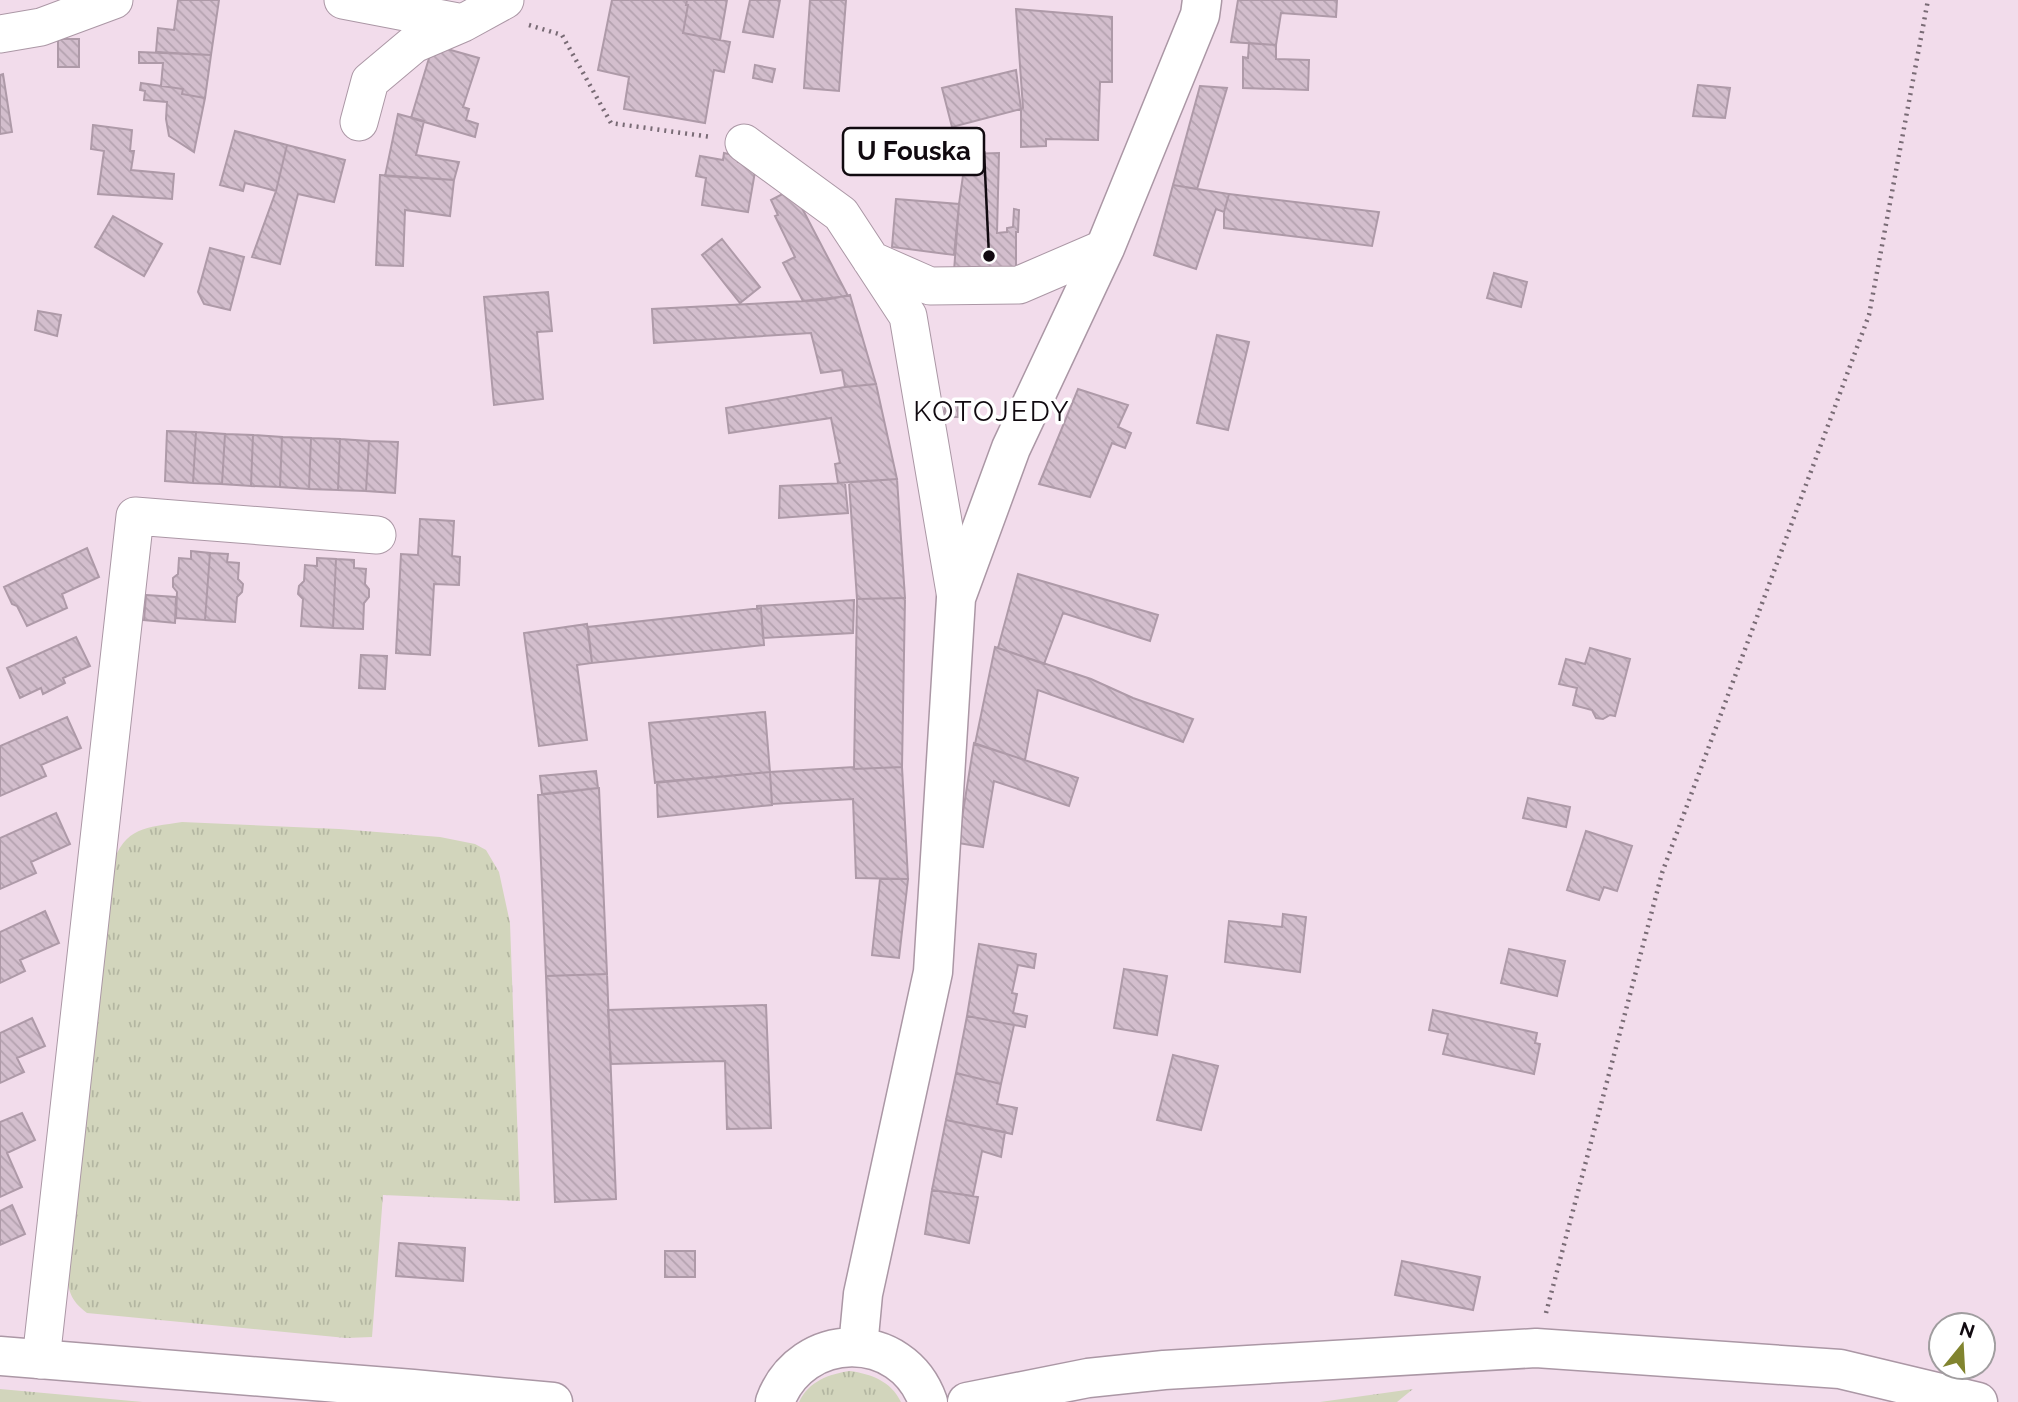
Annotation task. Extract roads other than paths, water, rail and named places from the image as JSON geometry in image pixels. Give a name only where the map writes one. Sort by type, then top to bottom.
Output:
[{"type":"main road","points":[[858,1347],[863,1294],[933,972],[956,598],[1011,447],[1105,248],[1200,15],[1202,0]]},
{"type":"main road","points":[[775,1402],[779,1389],[793,1370],[814,1355],[839,1348],[858,1347],[876,1350],[893,1358],[917,1380],[928,1402]]},
{"type":"main road","points":[[968,1402],[1088,1378],[1164,1370],[1536,1348],[1840,1369],[1978,1402]]},
{"type":"main road","points":[[0,1356],[553,1402]]},
{"type":"street","points":[[0,34],[41,27],[114,0]]},
{"type":"street","points":[[343,0],[485,11]]},
{"type":"street","points":[[359,122],[370,81],[414,44],[485,11]]},
{"type":"street","points":[[744,142],[841,214],[908,316],[956,598]]},
{"type":"street","points":[[871,260],[930,286],[1019,285],[1105,248]]},
{"type":"street","points":[[41,1360],[135,516],[377,535]]},
{"type":"place","name":"U Fouska","points":[[989,256]]},
{"type":"district","name":"KOTOJEDY","points":[[992,411]]}]
